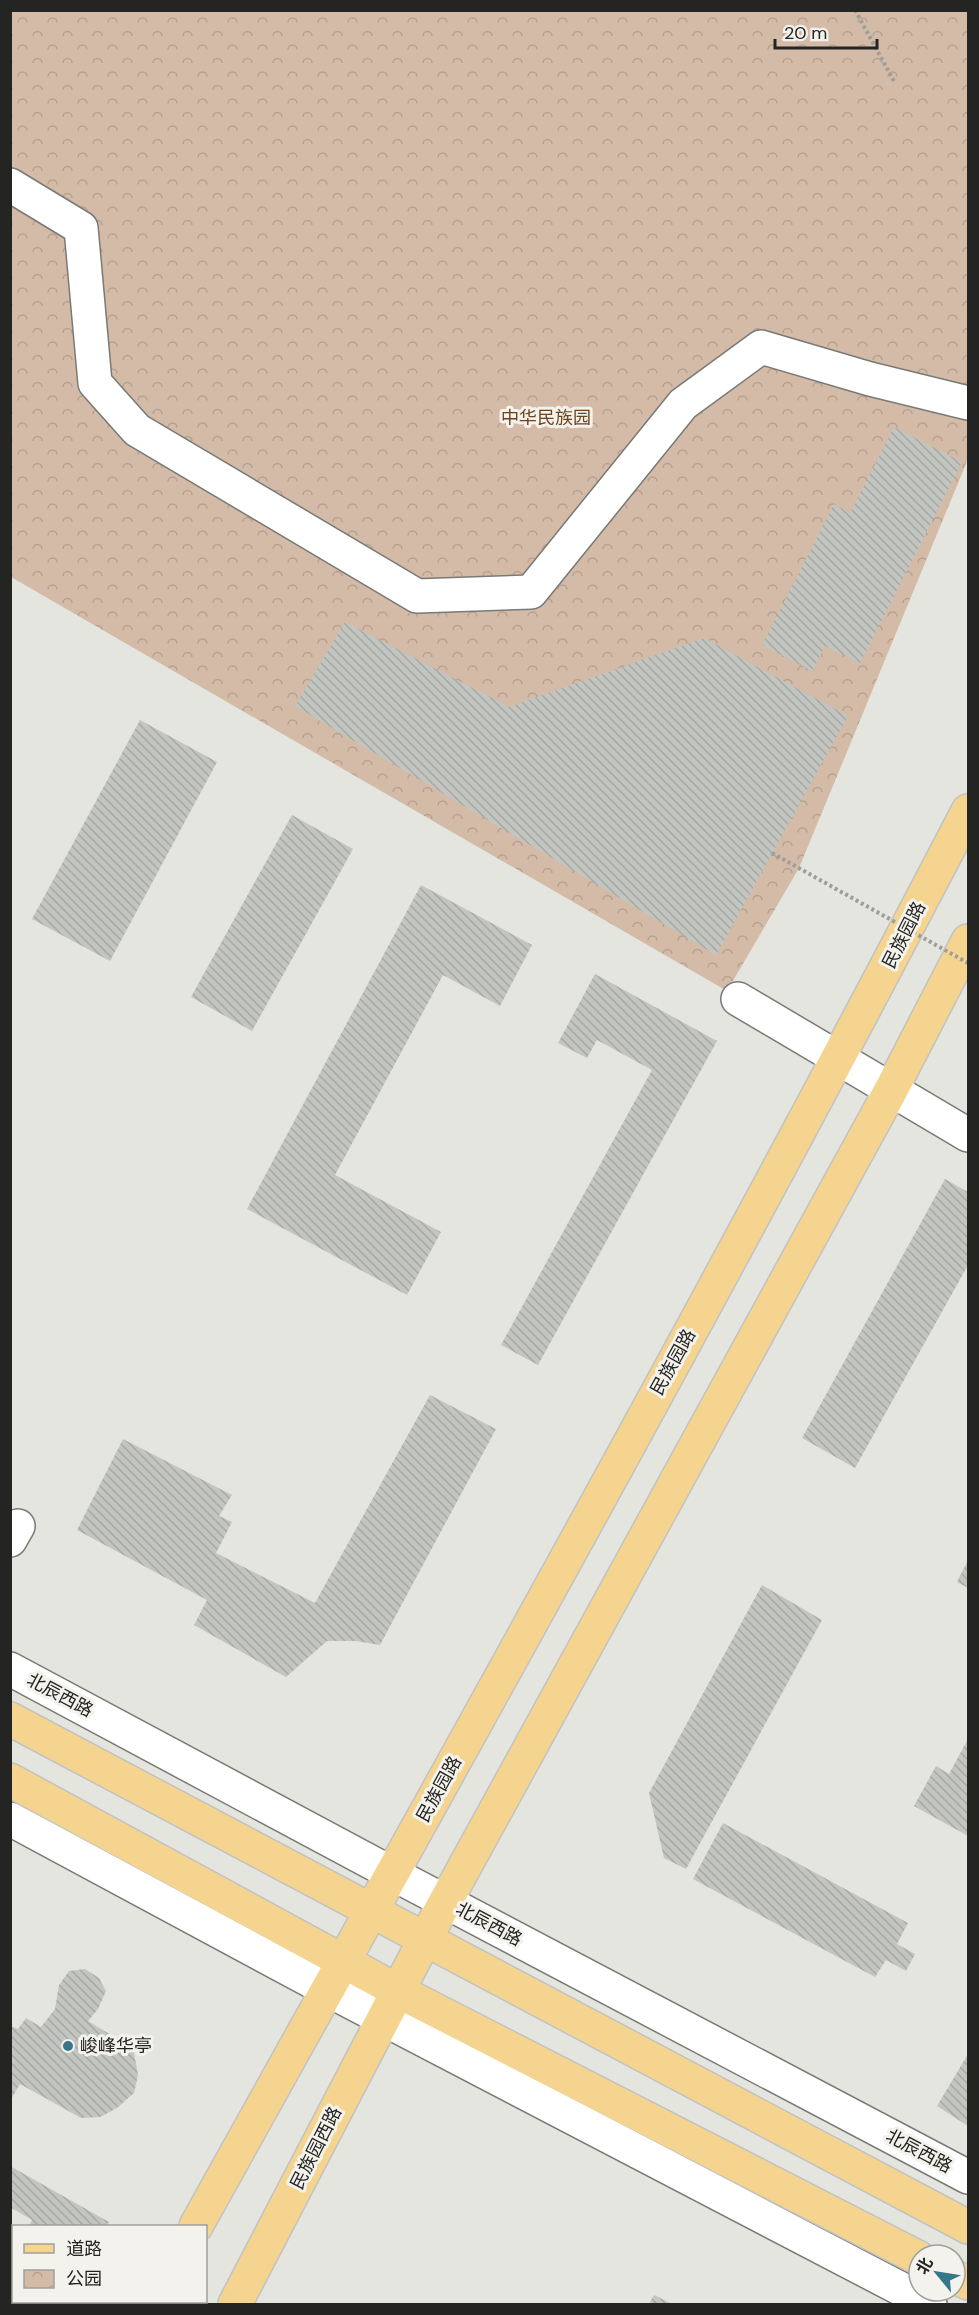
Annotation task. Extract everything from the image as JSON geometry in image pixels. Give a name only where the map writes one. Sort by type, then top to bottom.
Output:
[{"type":"main road","name":"民族园路","points":[[335,1976],[840,1059],[969,811]]},
{"type":"main road","points":[[425,1940],[891,1090],[969,941]]},
{"type":"main road","points":[[10,1719],[969,2227]]},
{"type":"main road","points":[[10,1780],[335,1976],[907,2252]]},
{"type":"main road","name":"民族园西路","points":[[235,2304],[425,1940]]},
{"type":"main road","points":[[197,2225],[335,1976]]},
{"type":"street","points":[[10,185],[81,228],[94,383],[137,430],[417,596],[531,592],[683,404],[761,347],[870,379],[969,403]]},
{"type":"street","points":[[738,999],[969,1135]]},
{"type":"street","name":"北辰西路","points":[[10,1669],[393,1874],[969,2177]]},
{"type":"street","points":[[10,1819],[335,1976]]},
{"type":"street","points":[[391,2005],[930,2304]]},
{"type":"path","points":[[855,10],[895,83]]},
{"type":"path","points":[[772,853],[969,963]]},
{"type":"green space","name":"中华民族园","points":[[11,11],[968,11],[968,459],[799,868],[727,991],[11,577]]},
{"type":"building","points":[[894,427],[962,462],[860,663],[825,646],[812,671],[762,645],[834,504],[850,513]]},
{"type":"building","points":[[345,622],[509,707],[704,638],[848,716],[716,955],[295,706]]},
{"type":"building","points":[[140,720],[217,762],[110,961],[32,919]]},
{"type":"building","points":[[292,815],[353,849],[252,1031],[191,997]]},
{"type":"building","points":[[421,885],[532,945],[500,1006],[443,975],[335,1175],[441,1232],[407,1295],[247,1209]]},
{"type":"building","points":[[595,974],[717,1041],[538,1365],[501,1345],[652,1070],[597,1040],[587,1058],[558,1043]]},
{"type":"building","points":[[945,1179],[968,1192],[968,1265],[855,1468],[802,1438]]},
{"type":"building","points":[[430,1395],[496,1429],[380,1645],[356,1641],[327,1641],[286,1677],[194,1625],[207,1600],[77,1530],[123,1439],[232,1495],[219,1516],[232,1522],[216,1553],[315,1603]]},
{"type":"building","points":[[968,1560],[968,1588],[957,1582]]},
{"type":"building","points":[[762,1585],[822,1620],[686,1869],[664,1858],[649,1793]]},
{"type":"building","points":[[968,1739],[968,1836],[914,1806],[936,1766],[949,1774]]},
{"type":"building","points":[[723,1823],[908,1923],[897,1944],[915,1954],[906,1971],[886,1960],[875,1977],[693,1879]]},
{"type":"building","name":"峻峰华亭","points":[[85,1969],[99,1978],[106,1991],[98,2009],[88,2021],[116,2038],[134,2053],[138,2075],[134,2093],[117,2108],[100,2117],[81,2118],[20,2084],[10,2101],[10,2026],[18,2029],[26,2018],[41,2027],[55,2009],[59,1985],[69,1971]]},
{"type":"building","points":[[968,2054],[968,2126],[937,2106]]},
{"type":"building","points":[[10,2166],[109,2222],[107,2225],[30,2225],[32,2220],[10,2207]]},
{"type":"building","points":[[12,2256],[12,2303],[62,2304],[10,2304],[10,2258]]},
{"type":"building","points":[[654,2295],[672,2304],[649,2304]]},
{"type":"place","name":"峻峰华亭","points":[[68,2046]]}]
